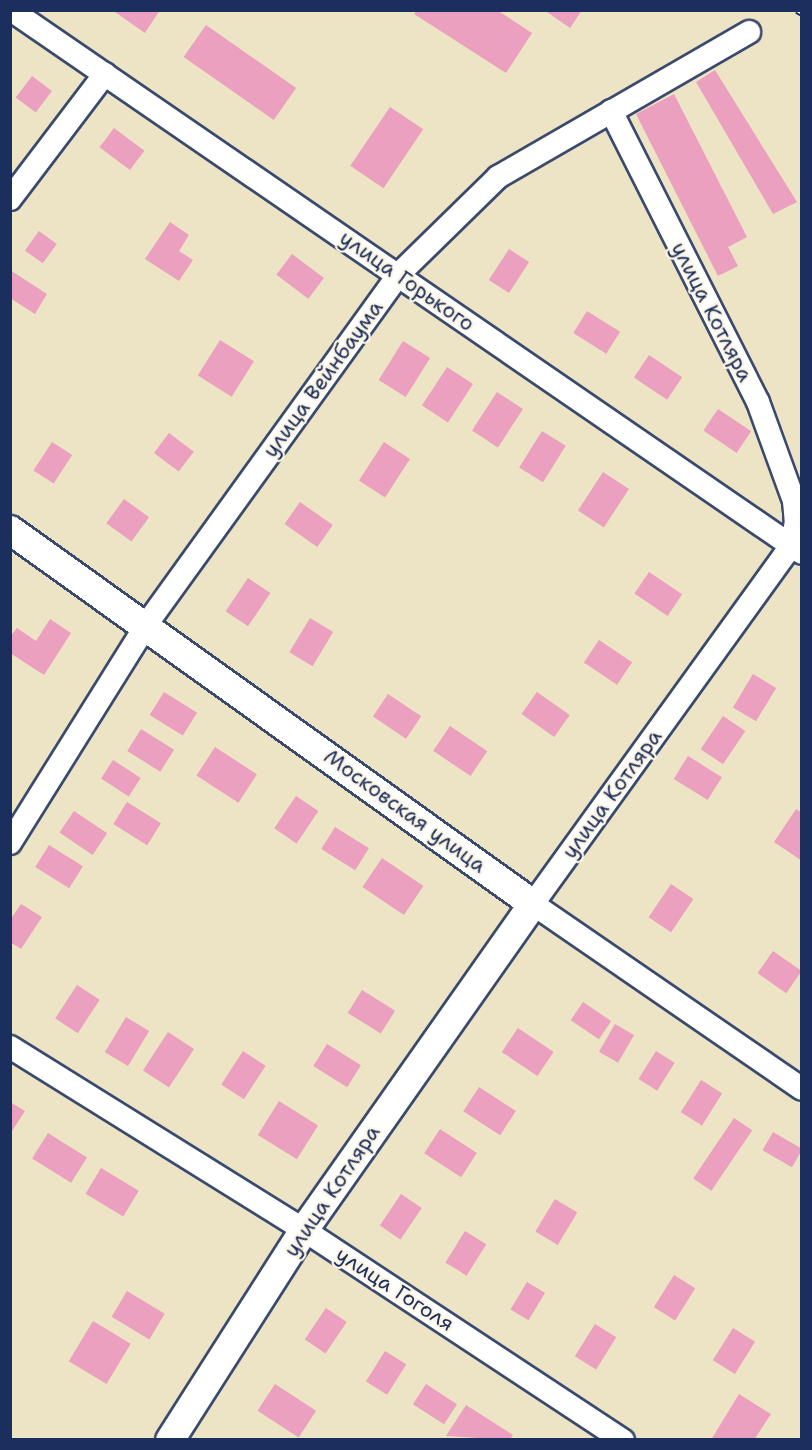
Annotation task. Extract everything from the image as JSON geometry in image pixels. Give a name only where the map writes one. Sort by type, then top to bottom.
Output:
[{"type":"street","name":"улица Горького","points":[[12,10],[796,549]]},
{"type":"street","name":"улица Вейнбаума","points":[[10,843],[146,625],[398,275],[498,177],[749,32]]},
{"type":"street","points":[[10,199],[105,74]]},
{"type":"street","name":"улица Котляра","points":[[170,1440],[304,1230],[533,904],[796,549],[794,501],[758,402],[611,111]]},
{"type":"street","name":"Московская улица","points":[[10,530],[146,625],[533,904],[801,1089]]},
{"type":"street","name":"улица Гоголя","points":[[10,1047],[304,1230],[623,1440]]},
{"type":"building","points":[[112,10],[160,10],[145,33]]},
{"type":"building","points":[[417,10],[497,10],[532,33],[506,73],[414,14]]},
{"type":"building","points":[[544,10],[582,10],[570,28]]},
{"type":"building","points":[[206,25],[296,88],[274,120],[184,57]]},
{"type":"building","points":[[715,70],[797,202],[773,214],[696,82]]},
{"type":"building","points":[[32,76],[52,91],[36,113],[16,98]]},
{"type":"building","points":[[674,94],[747,237],[728,247],[738,266],[718,276],[636,114]]},
{"type":"building","points":[[390,107],[423,129],[383,188],[350,166]]},
{"type":"building","points":[[114,128],[144,151],[130,170],[100,147]]},
{"type":"building","points":[[170,222],[189,235],[179,251],[193,260],[179,281],[145,259]]},
{"type":"building","points":[[39,231],[57,244],[43,263],[25,250]]},
{"type":"building","points":[[509,249],[529,262],[509,293],[489,280]]},
{"type":"building","points":[[292,254],[324,278],[308,299],[276,275]]},
{"type":"building","points":[[10,270],[47,294],[35,314],[10,298]]},
{"type":"building","points":[[587,311],[620,332],[606,354],[573,333]]},
{"type":"building","points":[[220,340],[254,361],[232,397],[198,376]]},
{"type":"building","points":[[403,341],[430,358],[406,397],[379,380]]},
{"type":"building","points":[[649,355],[682,377],[667,400],[634,377]]},
{"type":"building","points":[[447,367],[473,384],[448,422],[422,406]]},
{"type":"building","points":[[497,392],[523,409],[498,447],[472,431]]},
{"type":"building","points":[[718,409],[751,431],[737,453],[703,431]]},
{"type":"building","points":[[542,431],[566,446],[543,482],[519,467]]},
{"type":"building","points":[[169,433],[194,452],[179,472],[154,453]]},
{"type":"building","points":[[52,442],[72,455],[54,484],[33,471]]},
{"type":"building","points":[[384,442],[410,459],[385,497],[359,481]]},
{"type":"building","points":[[603,472],[629,489],[604,527],[578,511]]},
{"type":"building","points":[[124,499],[149,517],[131,541],[106,523]]},
{"type":"building","points":[[300,502],[333,525],[317,547],[285,524]]},
{"type":"building","points":[[649,572],[682,594],[668,616],[634,594]]},
{"type":"building","points":[[248,578],[270,593],[248,626],[226,611]]},
{"type":"building","points":[[310,618],[333,632],[313,666],[289,652]]},
{"type":"building","points":[[50,619],[71,633],[44,675],[10,653],[10,637],[17,628],[36,641]]},
{"type":"building","points":[[599,640],[632,662],[617,685],[584,662]]},
{"type":"building","points":[[753,674],[776,688],[756,721],[733,707]]},
{"type":"building","points":[[164,692],[197,713],[183,736],[150,715]]},
{"type":"building","points":[[537,692],[570,715],[554,737],[522,714]]},
{"type":"building","points":[[388,694],[421,716],[406,739],[373,716]]},
{"type":"building","points":[[723,716],[745,731],[723,764],[701,749]]},
{"type":"building","points":[[450,726],[487,751],[471,776],[433,751]]},
{"type":"building","points":[[141,729],[174,750],[160,772],[127,751]]},
{"type":"building","points":[[215,747],[257,774],[238,803],[196,776]]},
{"type":"building","points":[[688,756],[722,777],[708,800],[674,779]]},
{"type":"building","points":[[113,760],[141,778],[129,796],[101,778]]},
{"type":"building","points":[[296,796],[318,811],[297,843],[274,828]]},
{"type":"building","points":[[127,802],[161,823],[147,845],[113,824]]},
{"type":"building","points":[[796,809],[802,813],[802,861],[774,842]]},
{"type":"building","points":[[74,811],[107,833],[93,855],[59,833]]},
{"type":"building","points":[[335,827],[369,848],[355,870],[321,849]]},
{"type":"building","points":[[49,845],[83,866],[69,888],[35,867]]},
{"type":"building","points":[[382,858],[423,886],[404,915],[362,887]]},
{"type":"building","points":[[671,884],[693,899],[671,932],[649,917]]},
{"type":"building","points":[[21,904],[42,917],[21,949],[10,942],[10,920]]},
{"type":"building","points":[[773,951],[802,971],[786,993],[758,973]]},
{"type":"building","points":[[77,985],[100,1000],[78,1033],[55,1019]]},
{"type":"building","points":[[362,990],[395,1011],[381,1034],[348,1013]]},
{"type":"building","points":[[583,1002],[611,1021],[599,1039],[571,1020]]},
{"type":"building","points":[[126,1017],[149,1031],[128,1066],[105,1052]]},
{"type":"building","points":[[615,1024],[634,1035],[618,1063],[599,1052]]},
{"type":"building","points":[[518,1028],[554,1052],[537,1076],[502,1052]]},
{"type":"building","points":[[168,1032],[194,1049],[169,1087],[143,1071]]},
{"type":"building","points":[[327,1044],[361,1065],[347,1087],[313,1066]]},
{"type":"building","points":[[243,1051],[266,1066],[244,1099],[221,1085]]},
{"type":"building","points":[[656,1051],[675,1063],[657,1091],[639,1079]]},
{"type":"building","points":[[701,1080],[722,1093],[702,1125],[681,1112]]},
{"type":"building","points":[[479,1087],[516,1111],[500,1135],[463,1111]]},
{"type":"building","points":[[279,1101],[318,1125],[297,1159],[258,1135]]},
{"type":"building","points":[[10,1102],[25,1111],[10,1134]]},
{"type":"building","points":[[734,1118],[752,1130],[711,1191],[693,1179]]},
{"type":"building","points":[[440,1129],[477,1153],[461,1177],[424,1153]]},
{"type":"building","points":[[773,1132],[802,1149],[792,1167],[762,1150]]},
{"type":"building","points":[[48,1133],[87,1157],[71,1183],[32,1158]]},
{"type":"building","points":[[101,1168],[139,1191],[123,1216],[86,1194]]},
{"type":"building","points":[[401,1194],[422,1208],[400,1239],[380,1226]]},
{"type":"building","points":[[555,1199],[577,1212],[558,1245],[535,1232]]},
{"type":"building","points":[[465,1231],[486,1244],[467,1276],[445,1262]]},
{"type":"building","points":[[674,1275],[695,1288],[675,1320],[654,1307]]},
{"type":"building","points":[[527,1282],[545,1293],[529,1320],[511,1309]]},
{"type":"building","points":[[127,1291],[165,1314],[149,1339],[112,1317]]},
{"type":"building","points":[[326,1308],[347,1322],[325,1353],[305,1340]]},
{"type":"building","points":[[93,1321],[131,1344],[107,1384],[69,1361]]},
{"type":"building","points":[[595,1324],[616,1337],[596,1369],[575,1356]]},
{"type":"building","points":[[733,1328],[755,1342],[735,1374],[713,1360]]},
{"type":"building","points":[[385,1351],[406,1364],[387,1395],[366,1382]]},
{"type":"building","points":[[275,1384],[316,1411],[299,1438],[258,1411]]},
{"type":"building","points":[[426,1384],[457,1404],[444,1424],[413,1404]]},
{"type":"building","points":[[739,1394],[771,1414],[754,1440],[711,1440]]},
{"type":"building","points":[[466,1405],[513,1435],[510,1440],[446,1436]]},
{"type":"railway","points":[[797,10],[802,13]]}]
